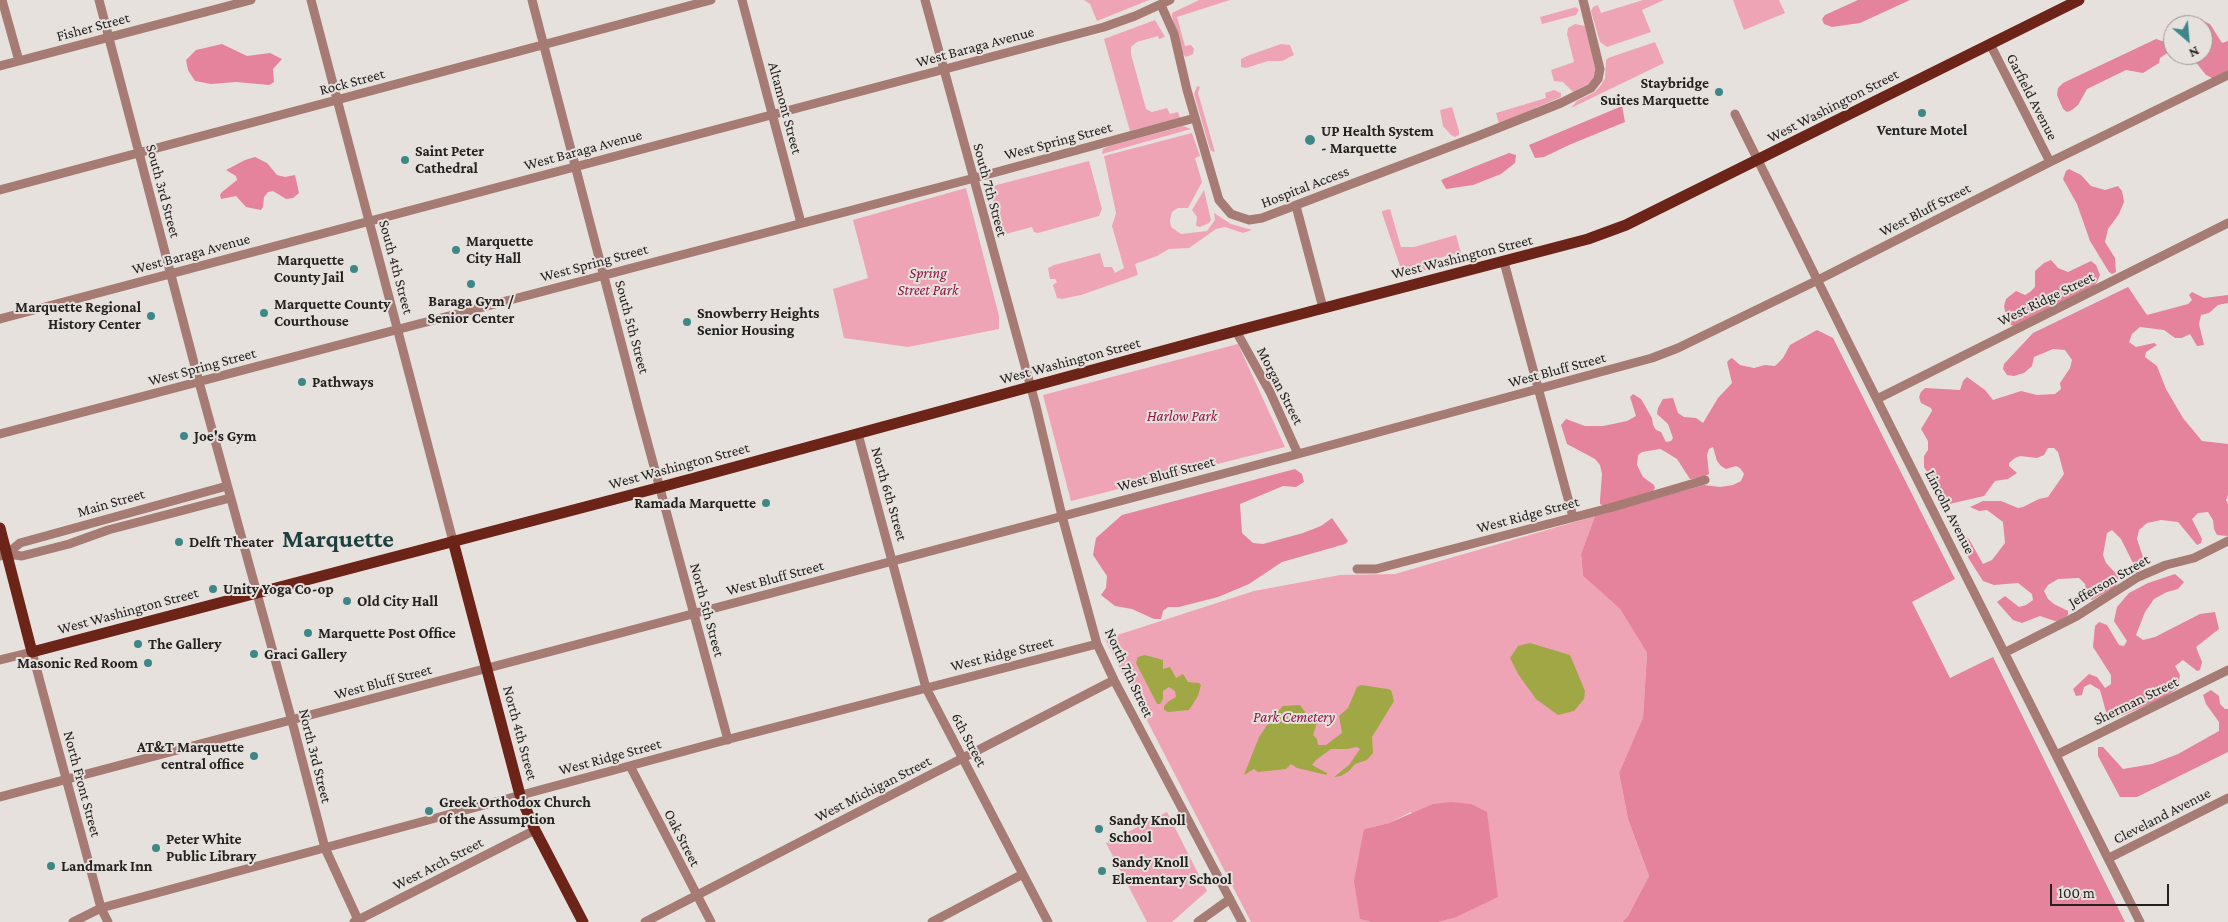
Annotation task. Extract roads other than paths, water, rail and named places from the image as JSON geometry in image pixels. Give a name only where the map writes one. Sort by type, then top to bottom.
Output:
[{"type":"main road","name":"West Washington Street","points":[[32,652],[661,487],[1236,331],[1588,239],[1626,225],[2079,0]]},
{"type":"main road","points":[[0,528],[3,555],[32,652]]},
{"type":"main road","name":"North 4th Street","points":[[454,541],[520,795],[535,830],[583,922]]},
{"type":"street","points":[[2,0],[19,61]]},
{"type":"street","name":"South 3rd Street","points":[[99,0],[256,592]]},
{"type":"street","name":"Fisher Street","points":[[0,66],[251,0]]},
{"type":"street","name":"South 4th Street","points":[[311,0],[454,541]]},
{"type":"street","name":"South 5th Street","points":[[532,0],[661,487]]},
{"type":"street","name":"Rock Street","points":[[0,190],[711,0]]},
{"type":"street","name":"Altamont Street","points":[[742,0],[801,223]]},
{"type":"street","name":"South 7th Street","points":[[925,0],[1030,387]]},
{"type":"street","name":"West Baraga Avenue","points":[[0,319],[1104,27],[1170,0]]},
{"type":"street","name":"Hospital Access","points":[[1161,5],[1174,34],[1195,118],[1219,200],[1226,210],[1242,219],[1255,220],[1478,136],[1561,103],[1591,88],[1598,79],[1600,69],[1583,0]]},
{"type":"street","name":"Garfield Avenue","points":[[1990,44],[2050,162]]},
{"type":"street","name":"West Bluff Street","points":[[0,797],[1298,454],[1652,358],[1678,348],[1818,280],[2050,162],[2228,76]]},
{"type":"street","name":"Lincoln Avenue","points":[[1735,114],[2140,922]]},
{"type":"street","name":"West Spring Street","points":[[0,434],[1195,118]]},
{"type":"street","points":[[1296,206],[1323,308]]},
{"type":"street","name":"West Ridge Street","points":[[1877,399],[2228,223]]},
{"type":"street","points":[[1504,262],[1573,517]]},
{"type":"street","name":"Morgan Street","points":[[1236,331],[1270,392],[1298,454]]},
{"type":"street","name":"North 7th Street","points":[[1030,387],[1062,516],[1097,644],[1114,680],[1242,922]]},
{"type":"street","name":"North 6th Street","points":[[858,434],[893,561]]},
{"type":"street","name":"West Ridge Street","points":[[1357,569],[1376,568],[1706,480]]},
{"type":"street","name":"Main Street","points":[[3,555],[20,543],[227,486]]},
{"type":"street","name":"North 5th Street","points":[[661,487],[693,614],[728,740]]},
{"type":"street","name":"Main Street","points":[[3,555],[22,556],[31,554],[69,544],[108,530],[230,498]]},
{"type":"street","name":"Jefferson Street","points":[[2006,652],[2077,616],[2138,577],[2166,565],[2194,558],[2228,541]]},
{"type":"street","name":"6th Street","points":[[893,561],[926,688],[1048,922]]},
{"type":"street","name":"North 3rd Street","points":[[256,592],[325,848],[357,921]]},
{"type":"street","name":"West Ridge Street","points":[[73,922],[101,908],[520,795],[1097,644]]},
{"type":"street","points":[[0,660],[32,652]]},
{"type":"street","name":"North Front Street","points":[[32,652],[101,908],[108,922]]},
{"type":"street","name":"Sherman Street","points":[[2056,755],[2228,670]]},
{"type":"street","name":"West Michigan Street","points":[[645,922],[1114,680]]},
{"type":"street","name":"Oak Street","points":[[630,766],[711,922]]},
{"type":"street","name":"Cleveland Avenue","points":[[2109,858],[2228,798]]},
{"type":"street","name":"West Arch Street","points":[[357,921],[535,830]]},
{"type":"street","points":[[932,922],[1023,874]]},
{"type":"street","points":[[1198,922],[1230,899]]},
{"type":"place","name":"Staybridge Suites Marquette","points":[[1719,92]]},
{"type":"place","name":"Venture Motel","points":[[1922,113]]},
{"type":"place","name":"UP Health System - Marquette","points":[[1310,140]]},
{"type":"place","name":"Saint Peter Cathedral","points":[[405,160]]},
{"type":"place","name":"Marquette City Hall","points":[[456,250]]},
{"type":"place","name":"Marquette County Jail","points":[[354,269]]},
{"type":"place","name":"Baraga Gym / Senior Center","points":[[471,284]]},
{"type":"place","name":"Marquette County Courthouse","points":[[264,313]]},
{"type":"place","name":"Marquette Regional History Center","points":[[151,316]]},
{"type":"place","name":"Snowberry Heights Senior Housing","points":[[687,322]]},
{"type":"place","name":"Pathways","points":[[302,382]]},
{"type":"place","name":"Joe's Gym","points":[[184,436]]},
{"type":"place","name":"Ramada Marquette","points":[[766,503]]},
{"type":"place","name":"Delft Theater","points":[[179,542]]},
{"type":"place","name":"Unity Yoga Co-op","points":[[213,589]]},
{"type":"place","name":"Old City Hall","points":[[347,601]]},
{"type":"place","name":"Marquette Post Office","points":[[308,633]]},
{"type":"place","name":"The Gallery","points":[[138,644]]},
{"type":"place","name":"Graci Gallery","points":[[254,654]]},
{"type":"place","name":"Masonic Red Room","points":[[148,663]]},
{"type":"place","name":"AT&T Marquette central office","points":[[254,756]]},
{"type":"place","name":"Greek Orthodox Church of the Assumption","points":[[429,811]]},
{"type":"place","name":"Sandy Knoll School","points":[[1099,829]]},
{"type":"place","name":"Peter White Public Library","points":[[156,848]]},
{"type":"place","name":"Landmark Inn","points":[[51,866]]},
{"type":"place","name":"Sandy Knoll Elementary School","points":[[1102,871]]},
{"type":"district","name":"Marquette","points":[[338,539]]},
{"type":"park label","name":"Spring Street Park","points":[[928,282]]},
{"type":"park label","name":"Harlow Park","points":[[1182,416]]},
{"type":"park label","name":"Park Cemetery","points":[[1294,717]]}]
